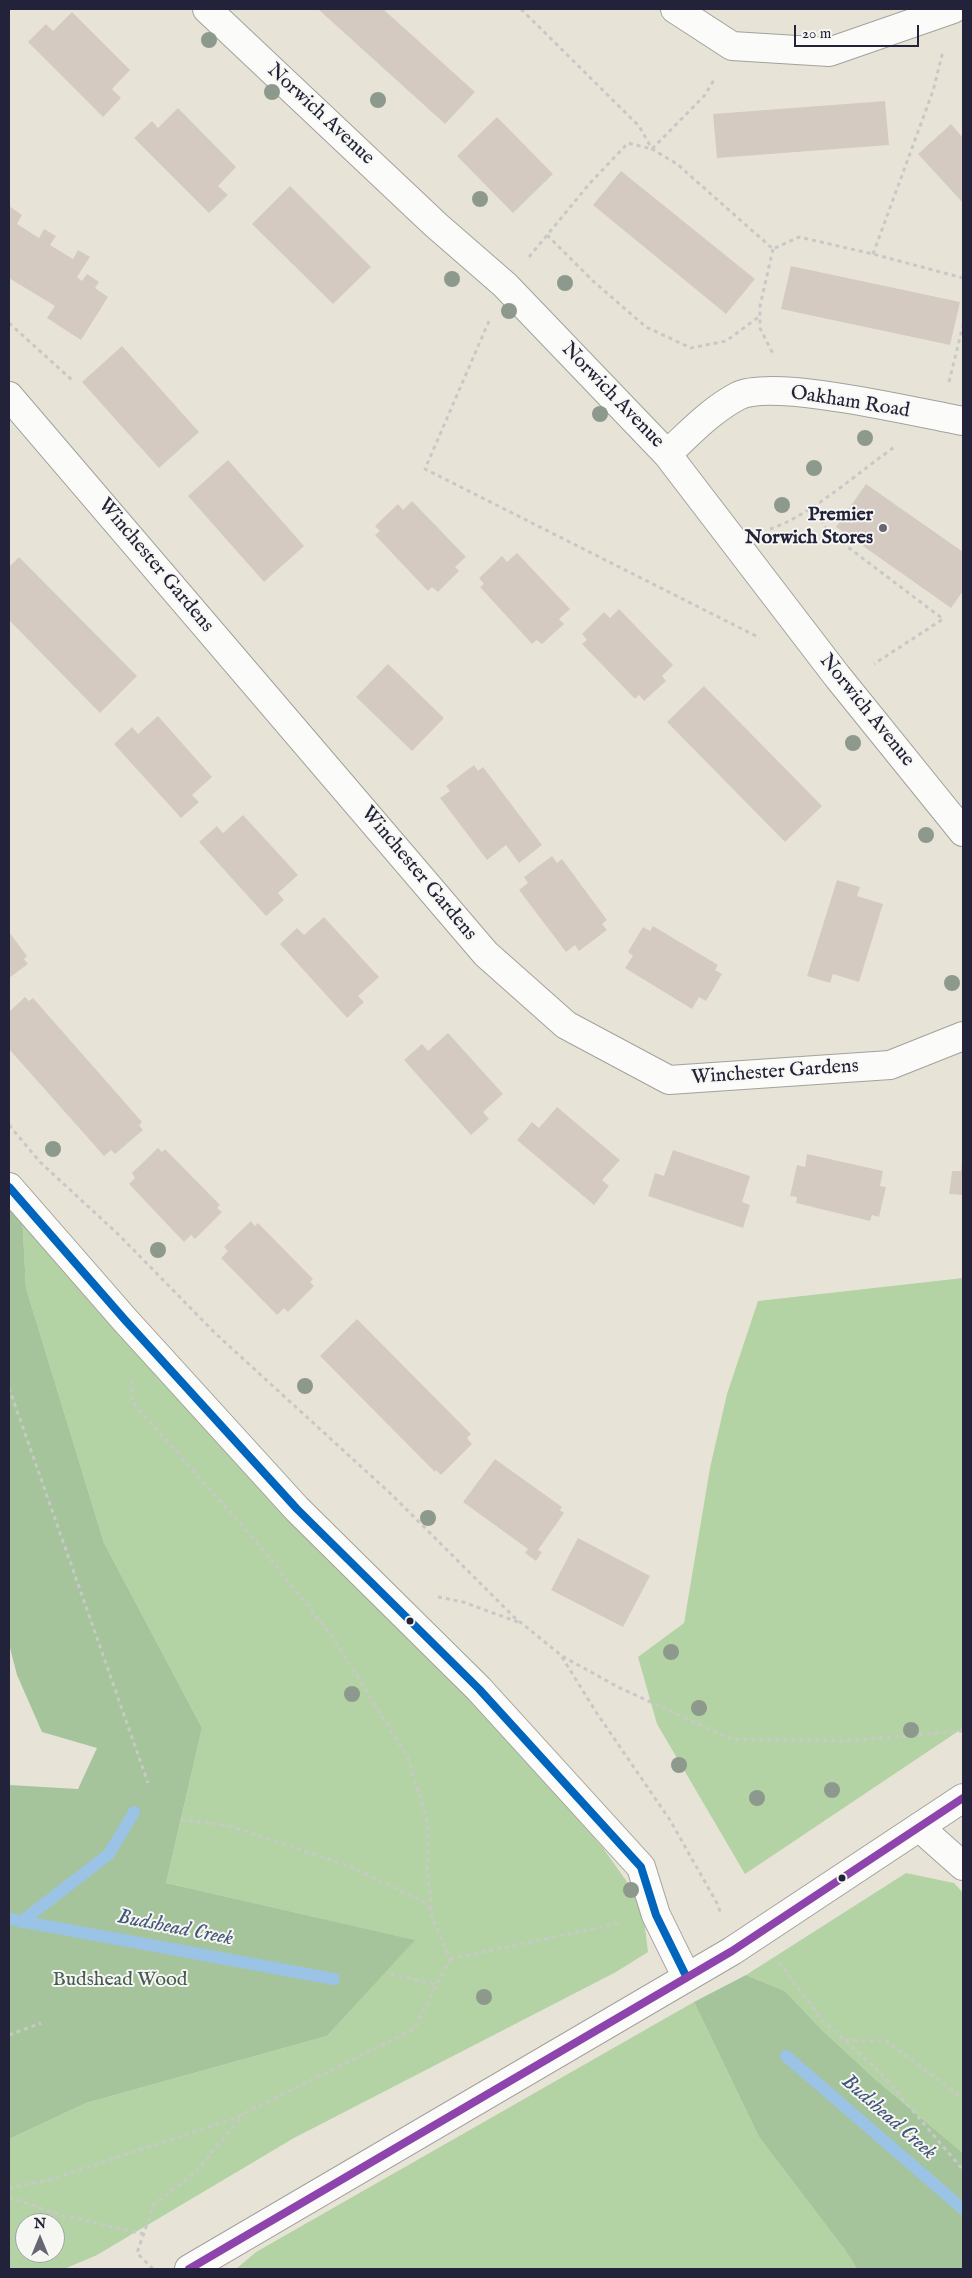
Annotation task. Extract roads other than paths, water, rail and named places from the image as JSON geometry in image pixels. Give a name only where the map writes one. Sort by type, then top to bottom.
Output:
[{"type":"street","name":"Norwich Avenue","points":[[207,9],[436,225],[505,285],[667,454],[843,684],[963,832]]},
{"type":"street","points":[[675,9],[732,46],[828,52],[953,9]]},
{"type":"street","name":"Oakham Road","points":[[667,454],[703,420],[739,396],[772,391],[815,394],[952,419]]},
{"type":"street","name":"Winchester Gardens","points":[[9,396],[486,954],[566,1025],[669,1080],[890,1065],[963,1036]]},
{"type":"street","points":[[9,1187],[125,1320],[297,1509],[478,1689],[641,1867],[656,1915],[686,1976]]},
{"type":"street","points":[[189,2269],[686,1976],[732,1951],[963,1798]]},
{"type":"street","points":[[919,1827],[963,1866]]},
{"type":"waterway","points":[[21,1922],[109,1854],[134,1812]]},
{"type":"waterway","name":"Budshead Creek","points":[[9,1919],[334,1979]]},
{"type":"waterway","name":"Budshead Creek","points":[[786,2056],[963,2209]]},
{"type":"place","name":"Premier Norwich Stores","points":[[883,528]]},
{"type":"park label","name":"Budshead Wood","points":[[120,1981]]}]
